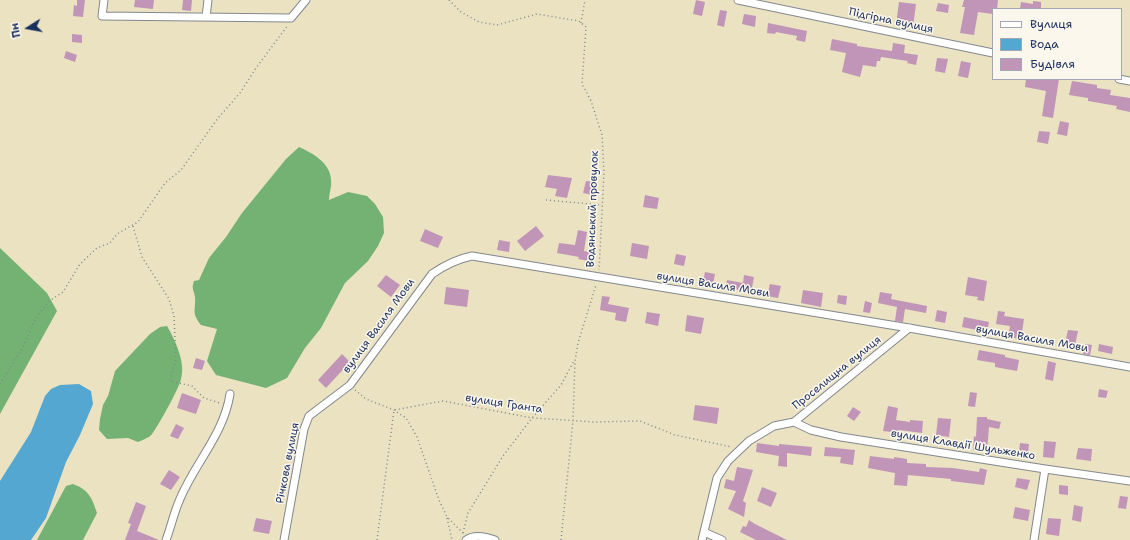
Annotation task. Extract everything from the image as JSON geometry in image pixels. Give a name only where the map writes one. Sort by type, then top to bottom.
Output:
[{"type":"street","points":[[104,0],[102,16],[291,18],[306,0]]},
{"type":"street","points":[[206,17],[208,0]]},
{"type":"street","name":"Підгірна вулиця","points":[[738,0],[992,53]]},
{"type":"street","name":"вулиця Василя Мови","points":[[350,385],[432,274],[445,265],[459,259],[472,256],[909,328],[1130,367]]},
{"type":"street","name":"Проселищна вулиця","points":[[702,540],[717,478],[728,461],[749,440],[774,426],[794,422],[909,328]]},
{"type":"street","name":"Річкова вулиця","points":[[284,540],[304,429],[309,416],[350,385]]},
{"type":"street","points":[[166,540],[180,498],[214,439],[228,405],[230,394]]},
{"type":"street","name":"вулиця Клавдії Шульженко","points":[[794,422],[812,430],[841,437],[1130,481]]},
{"type":"street","points":[[1034,540],[1045,469]]},
{"type":"street","points":[[704,532],[722,540]]},
{"type":"street","points":[[465,536],[488,537],[495,540]]},
{"type":"path","points":[[449,0],[460,12],[479,22],[497,25],[537,14],[568,19],[581,23],[584,0]]},
{"type":"path","points":[[0,384],[23,347],[36,318],[48,302],[63,292],[80,264],[97,248],[110,243],[117,234],[133,226],[165,183],[189,160],[218,118],[240,93],[256,68],[288,27],[291,18]]},
{"type":"path","name":"Водянський провулок","points":[[561,540],[573,421],[575,361],[578,343],[599,277],[604,173],[602,135],[591,101],[582,84],[586,27],[581,23]]},
{"type":"path","points":[[546,200],[602,205]]},
{"type":"path","points":[[133,226],[142,257],[169,298],[174,316],[176,359],[170,381],[192,386],[204,398],[228,405]]},
{"type":"path","points":[[465,536],[468,513],[502,456],[532,418],[561,385],[575,361]]},
{"type":"path","points":[[350,385],[366,399],[394,410],[406,418],[417,437],[439,500],[447,517],[452,540]]},
{"type":"path","name":"вулиця Гранта","points":[[394,410],[442,402],[532,418],[596,422],[640,421],[675,435],[740,449]]},
{"type":"path","points":[[377,540],[394,410]]},
{"type":"path","points":[[447,517],[465,536]]},
{"type":"green space","points":[[299,147],[310,152],[325,164],[328,169],[331,183],[329,200],[348,192],[367,196],[375,204],[383,217],[384,233],[378,246],[368,261],[345,283],[321,328],[305,348],[287,378],[266,388],[216,375],[207,361],[217,329],[201,325],[198,321],[195,314],[195,297],[193,286],[194,281],[199,280],[209,258],[226,237],[242,213],[286,159]]},
{"type":"green space","points":[[0,248],[47,293],[57,311],[0,414]]},
{"type":"green space","points":[[167,326],[179,351],[182,366],[181,379],[168,407],[155,430],[147,438],[138,442],[128,438],[107,439],[99,430],[100,419],[103,405],[108,396],[115,371],[150,334],[160,327]]},
{"type":"green space","points":[[73,484],[83,489],[89,495],[97,513],[83,540],[37,540],[66,486]]},
{"type":"water","points":[[79,384],[91,391],[93,404],[80,435],[66,462],[46,518],[31,540],[0,540],[0,481],[31,432],[45,396],[51,389],[60,385]]},
{"type":"building","points":[[77,0],[85,0],[83,17],[73,16],[74,5],[77,6]]},
{"type":"building","points":[[135,0],[154,0],[153,9],[134,7]]},
{"type":"building","points":[[183,0],[192,0],[191,11],[182,10]]},
{"type":"building","points":[[696,0],[705,2],[702,16],[693,14]]},
{"type":"building","points":[[964,0],[998,0],[997,8],[992,8],[992,14],[978,12],[974,35],[960,33],[965,7],[962,7]]},
{"type":"building","points":[[1033,1],[1041,2],[1041,8],[1020,8],[1021,2],[1033,4]]},
{"type":"building","points":[[899,2],[916,4],[913,27],[896,25]]},
{"type":"building","points":[[938,3],[949,5],[948,13],[936,11]]},
{"type":"building","points":[[720,10],[727,11],[724,27],[717,25]]},
{"type":"building","points":[[744,14],[756,16],[755,27],[742,24]]},
{"type":"building","points":[[768,23],[807,31],[805,42],[796,40],[797,36],[776,32],[775,34],[767,33]]},
{"type":"building","points":[[72,34],[82,35],[82,43],[72,42]]},
{"type":"building","points":[[832,39],[857,44],[857,46],[892,51],[893,43],[905,45],[904,53],[918,55],[916,65],[907,63],[908,61],[881,57],[880,61],[877,61],[876,67],[863,65],[860,77],[842,72],[846,53],[830,50]]},
{"type":"building","points":[[66,51],[77,55],[75,62],[64,58]]},
{"type":"building","points":[[937,58],[948,59],[945,73],[935,71]]},
{"type":"building","points":[[961,61],[971,63],[968,78],[958,76]]},
{"type":"building","points":[[1026,80],[1059,80],[1053,118],[1042,116],[1046,91],[1025,87]]},
{"type":"building","points":[[1072,81],[1097,85],[1097,88],[1111,90],[1110,95],[1130,98],[1130,112],[1116,109],[1117,106],[1088,101],[1088,98],[1069,95]]},
{"type":"building","points":[[1060,121],[1069,123],[1067,136],[1057,134]]},
{"type":"building","points":[[1039,131],[1050,132],[1048,144],[1037,142]]},
{"type":"building","points":[[548,175],[572,178],[567,198],[555,196],[557,189],[545,187]]},
{"type":"building","points":[[586,181],[595,182],[593,195],[583,193]]},
{"type":"building","points":[[645,195],[659,198],[657,209],[643,207]]},
{"type":"building","points":[[536,226],[544,236],[525,251],[517,241]]},
{"type":"building","points":[[425,229],[443,237],[438,248],[420,241]]},
{"type":"building","points":[[578,230],[587,232],[584,251],[590,252],[589,261],[578,259],[579,257],[557,253],[559,243],[575,245]]},
{"type":"building","points":[[499,240],[510,242],[509,252],[497,250]]},
{"type":"building","points":[[632,243],[649,246],[647,259],[630,256]]},
{"type":"building","points":[[676,254],[686,256],[684,266],[674,264]]},
{"type":"building","points":[[705,272],[715,274],[713,284],[703,282]]},
{"type":"building","points":[[386,275],[400,285],[391,297],[377,286]]},
{"type":"building","points":[[744,275],[754,277],[751,293],[726,287],[727,280],[743,283]]},
{"type":"building","points":[[968,277],[987,281],[984,301],[977,300],[978,297],[965,295]]},
{"type":"building","points":[[770,284],[781,286],[778,298],[767,296]]},
{"type":"building","points":[[446,287],[469,290],[467,307],[444,304]]},
{"type":"building","points":[[803,290],[823,293],[821,307],[801,303]]},
{"type":"building","points":[[880,292],[892,294],[891,299],[927,306],[926,313],[905,309],[903,322],[895,321],[897,307],[878,303]]},
{"type":"building","points":[[838,295],[847,296],[846,305],[837,303]]},
{"type":"building","points":[[602,296],[610,297],[608,304],[629,308],[626,322],[615,320],[616,313],[600,310]]},
{"type":"building","points":[[865,301],[872,303],[870,313],[863,312]]},
{"type":"building","points":[[937,310],[947,312],[945,323],[935,321]]},
{"type":"building","points":[[998,311],[1005,312],[1004,316],[1024,319],[1021,339],[1008,337],[1010,326],[996,324]]},
{"type":"building","points":[[647,312],[660,314],[658,326],[645,323]]},
{"type":"building","points":[[687,315],[704,318],[701,334],[685,331]]},
{"type":"building","points":[[964,317],[989,322],[987,332],[962,327]]},
{"type":"building","points":[[1068,330],[1078,331],[1075,345],[1065,343]]},
{"type":"building","points":[[1085,344],[1092,345],[1090,355],[1083,354]]},
{"type":"building","points":[[1099,344],[1113,347],[1112,354],[1098,351]]},
{"type":"building","points":[[979,350],[1005,355],[1005,357],[1019,360],[1017,371],[995,367],[995,363],[977,360]]},
{"type":"building","points":[[342,354],[350,362],[326,388],[318,380]]},
{"type":"building","points":[[196,358],[205,361],[202,370],[193,368]]},
{"type":"building","points":[[1048,361],[1056,363],[1053,381],[1045,379]]},
{"type":"building","points":[[1099,389],[1108,391],[1106,398],[1098,397]]},
{"type":"building","points":[[970,392],[977,393],[975,407],[968,406]]},
{"type":"building","points":[[182,393],[201,400],[196,414],[177,408]]},
{"type":"building","points":[[695,405],[719,408],[717,424],[693,420]]},
{"type":"building","points":[[888,406],[898,408],[896,420],[910,422],[910,420],[923,421],[922,433],[899,430],[899,433],[883,431]]},
{"type":"building","points":[[853,407],[861,412],[854,421],[847,416]]},
{"type":"building","points":[[977,417],[987,417],[987,419],[1001,422],[999,429],[989,427],[987,451],[973,450],[974,436],[976,437]]},
{"type":"building","points":[[938,418],[951,419],[949,437],[936,435]]},
{"type":"building","points":[[176,424],[184,428],[178,439],[170,436]]},
{"type":"building","points":[[1044,441],[1056,442],[1054,458],[1043,457]]},
{"type":"building","points":[[757,443],[779,446],[779,444],[812,447],[811,456],[787,453],[787,467],[778,466],[779,456],[756,452]]},
{"type":"building","points":[[1020,443],[1029,444],[1028,453],[1019,452]]},
{"type":"building","points":[[825,447],[855,450],[853,465],[840,463],[841,457],[824,456]]},
{"type":"building","points":[[1078,448],[1092,449],[1091,461],[1076,459]]},
{"type":"building","points":[[870,456],[907,459],[907,463],[926,464],[926,467],[953,468],[979,472],[980,468],[987,470],[984,485],[951,481],[951,479],[908,475],[907,486],[894,485],[895,473],[868,468]]},
{"type":"building","points":[[737,467],[753,470],[743,501],[746,503],[744,517],[728,509],[736,491],[724,488],[726,479],[734,481]]},
{"type":"building","points":[[169,470],[180,477],[171,490],[160,484]]},
{"type":"building","points":[[1017,478],[1030,480],[1027,490],[1015,487]]},
{"type":"building","points":[[1059,485],[1068,486],[1068,495],[1059,494]]},
{"type":"building","points":[[762,487],[777,493],[771,507],[757,501]]},
{"type":"building","points":[[1120,496],[1128,497],[1126,509],[1118,508]]},
{"type":"building","points":[[136,502],[146,506],[137,531],[159,540],[125,540],[131,524],[128,523]]},
{"type":"building","points":[[1074,505],[1083,507],[1081,522],[1072,520]]},
{"type":"building","points":[[1015,507],[1030,510],[1028,521],[1013,518]]},
{"type":"building","points":[[256,518],[272,521],[269,534],[253,531]]},
{"type":"building","points":[[1048,518],[1061,519],[1059,536],[1046,534]]},
{"type":"building","points":[[749,520],[787,540],[756,540],[740,532],[743,526],[746,527]]}]
